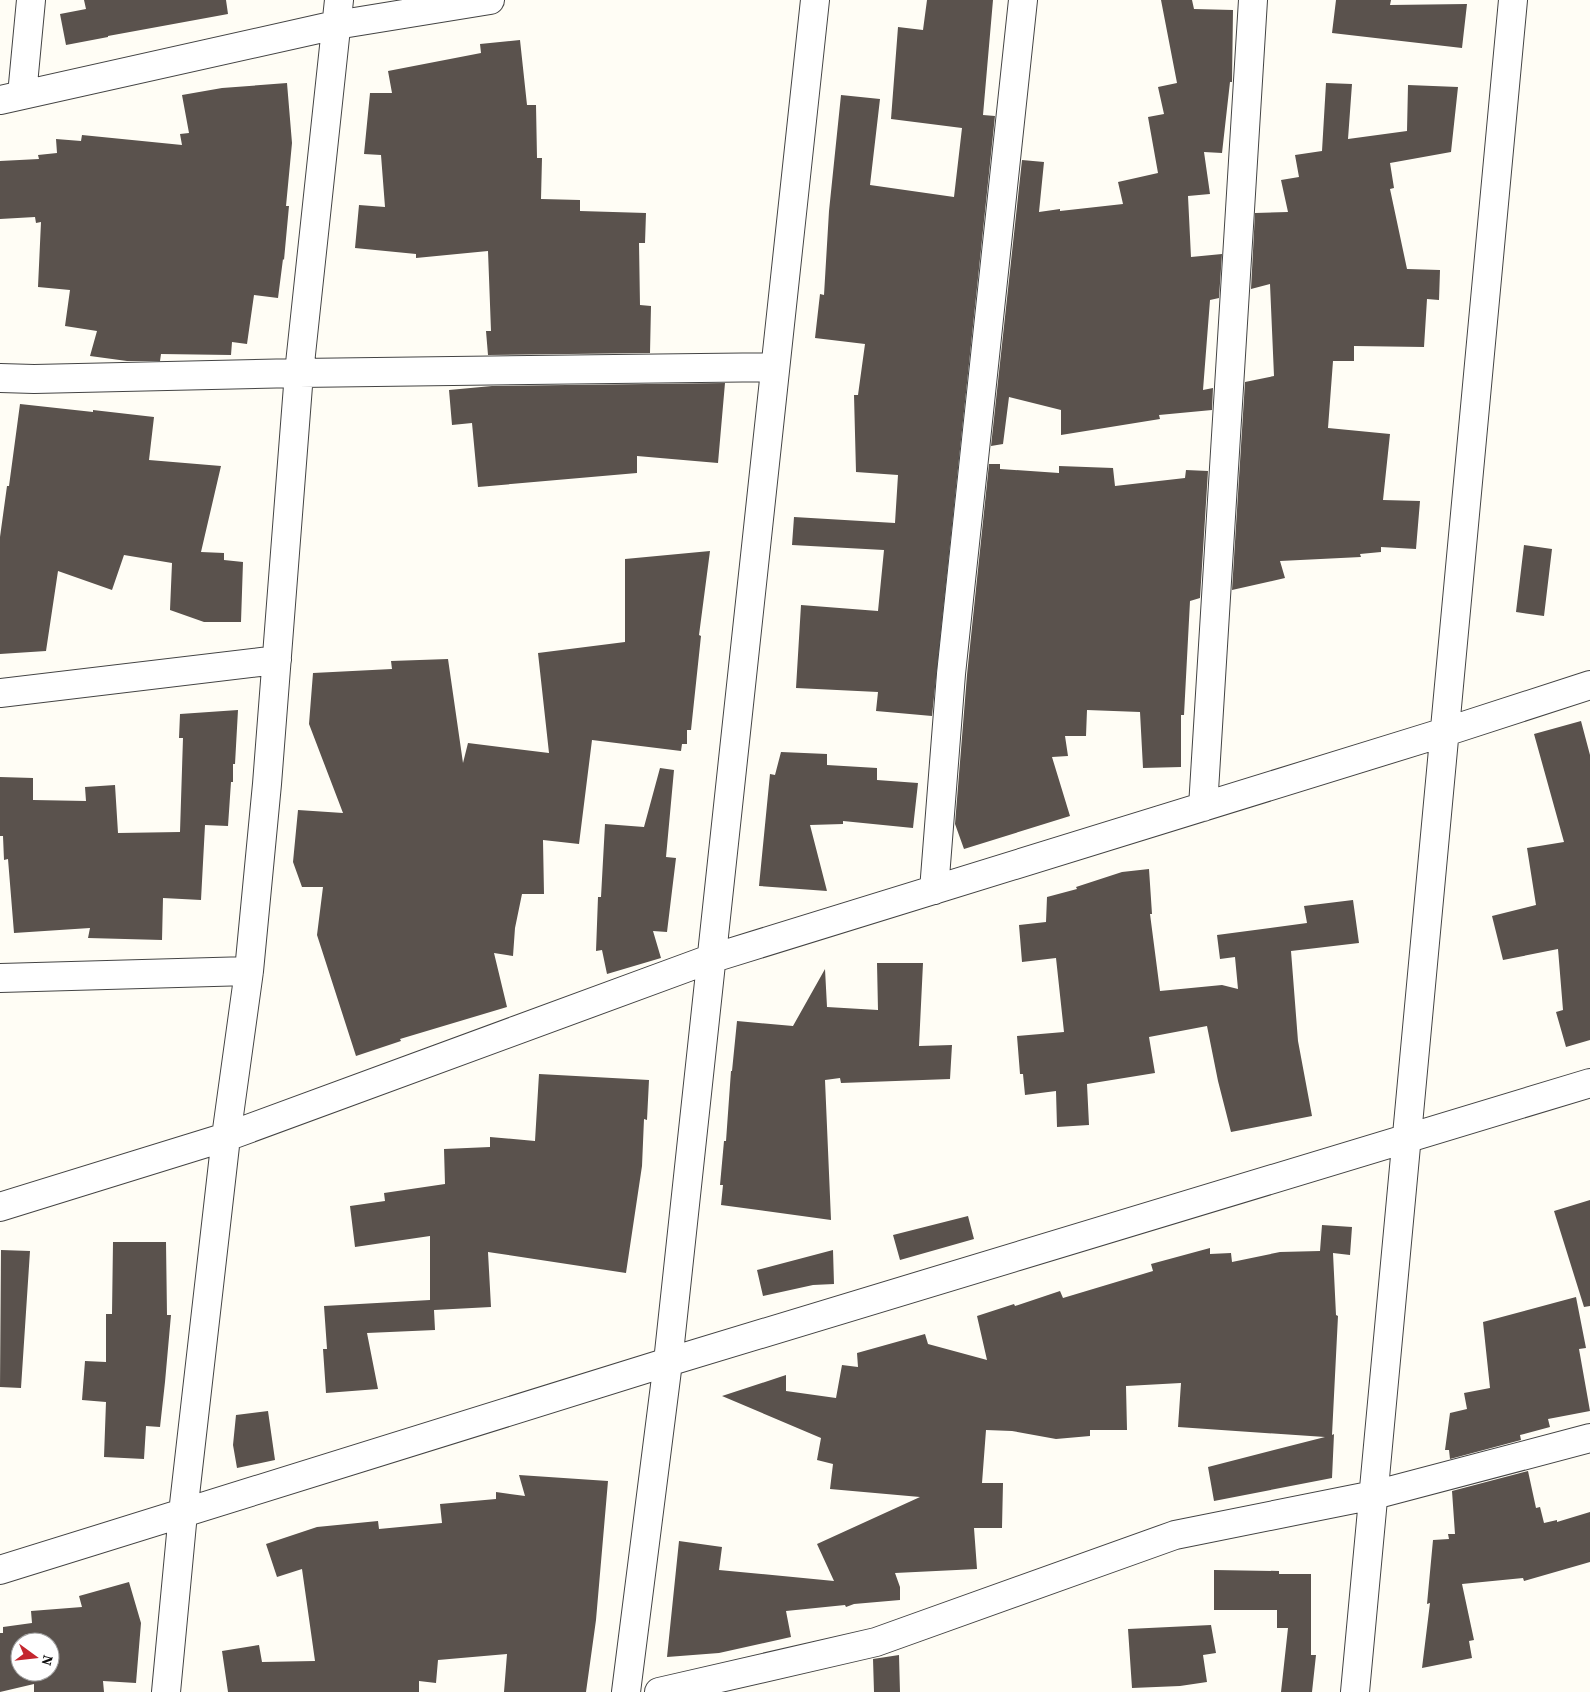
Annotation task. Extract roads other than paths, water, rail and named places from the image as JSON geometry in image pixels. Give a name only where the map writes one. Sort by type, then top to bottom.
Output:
[{"type":"street","points":[[31,0],[11,98],[338,12],[490,0]]},
{"type":"street","points":[[626,1692],[668,1362],[815,0]]},
{"type":"street","points":[[934,890],[951,674],[1023,0]]},
{"type":"street","points":[[1203,807],[1253,0]]},
{"type":"street","points":[[1355,1692],[1513,0]]},
{"type":"street","points":[[166,1692],[183,1513],[226,1137],[249,971],[277,660],[299,373],[338,12]]},
{"type":"street","points":[[0,378],[775,367]]},
{"type":"street","points":[[0,693],[277,660]]},
{"type":"street","points":[[0,1207],[226,1137],[710,959],[1445,732],[1590,684]]},
{"type":"street","points":[[0,978],[249,971]]},
{"type":"street","points":[[0,1570],[668,1362],[1590,1083]]},
{"type":"street","points":[[659,1692],[876,1642],[1175,1535],[1374,1495],[1590,1438]]}]
